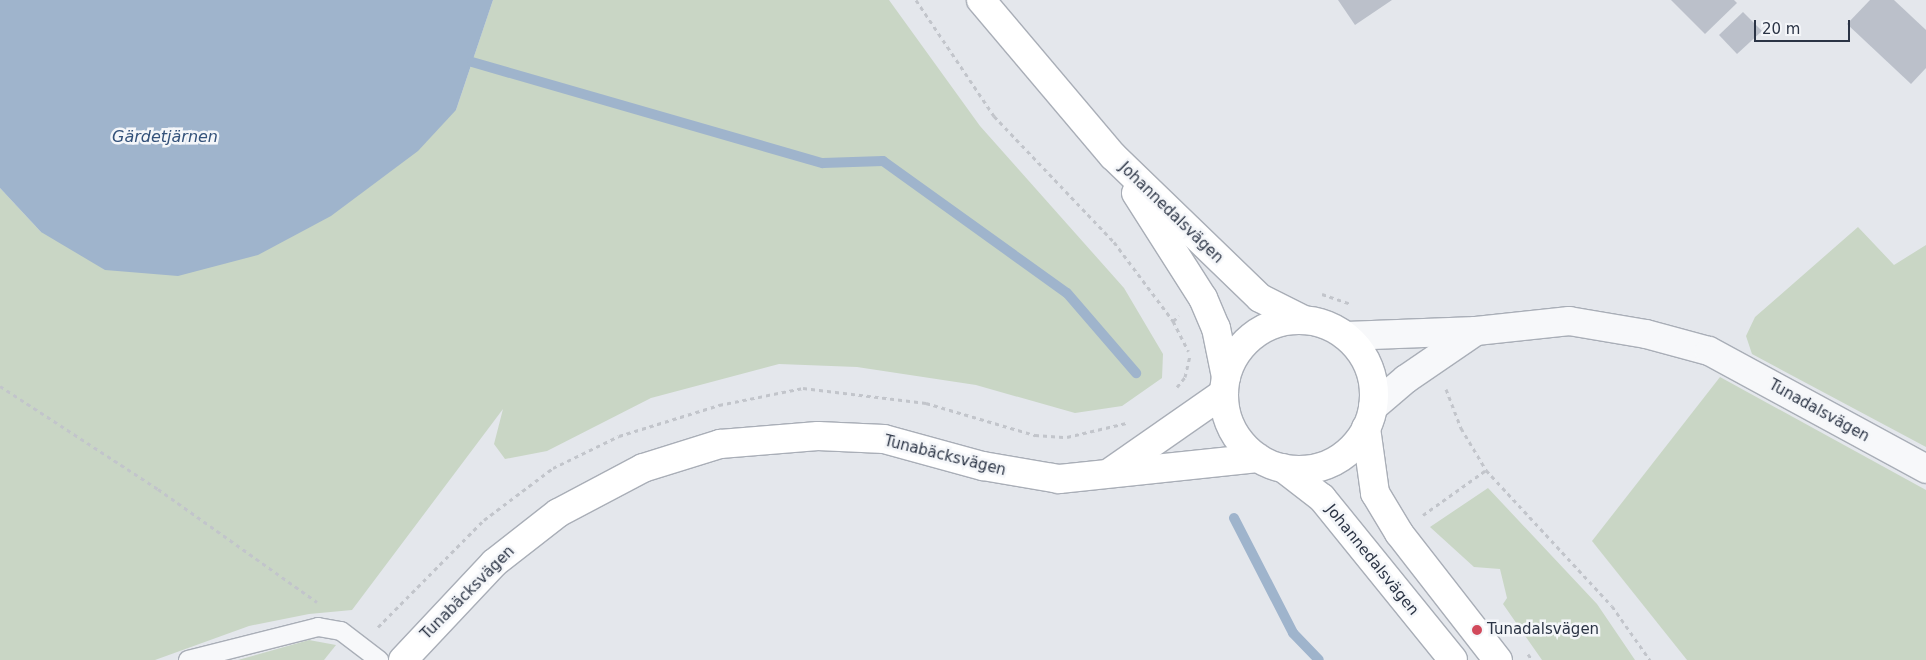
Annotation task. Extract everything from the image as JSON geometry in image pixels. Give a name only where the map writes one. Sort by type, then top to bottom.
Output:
[{"type":"main road","name":"Johannedalsvägen","points":[[981,0],[1113,156],[1260,298],[1304,320]]},
{"type":"main road","name":"Johannedalsvägen","points":[[1113,156],[1203,298],[1216,328],[1225,385]]},
{"type":"main road","points":[[1369,418],[1353,446],[1328,464],[1299,470],[1283,468],[1258,458],[1238,438],[1228,421],[1225,385],[1235,355],[1252,335],[1284,321],[1304,320],[1346,336],[1363,356],[1371,376],[1369,418],[1375,493],[1399,532],[1498,660]]},
{"type":"main road","name":"Tunabäcksvägen","points":[[1110,472],[1225,385]]},
{"type":"main road","name":"Tunabäcksvägen","points":[[403,660],[494,563],[558,513],[643,468],[696,450],[763,438],[884,438],[1025,475],[1059,479],[1110,472],[1258,458]]},
{"type":"main road","name":"Johannedalsvägen","points":[[1283,468],[1322,498],[1453,660]]},
{"type":"street","name":"Tunadalsvägen","points":[[1346,336],[1476,331],[1570,321],[1646,334],[1709,351],[1926,469]]},
{"type":"street","name":"Tunadalsvägen","points":[[1369,418],[1406,379],[1476,331]]},
{"type":"lane","points":[[188,660],[318,627],[341,631],[379,660]]},
{"type":"path","points":[[0,386],[125,466],[315,599],[341,631]]},
{"type":"green space","points":[[493,0],[889,0],[980,126],[1124,288],[1163,354],[1162,378],[1122,406],[1075,413],[976,385],[857,367],[779,364],[651,398],[547,451],[505,459],[494,444],[503,409],[352,610],[309,614],[249,626],[155,660],[0,660],[0,188],[41,232],[456,110]]},
{"type":"green space","points":[[1858,227],[1894,265],[1926,245],[1926,447],[1752,354],[1746,336],[1755,317]]},
{"type":"green space","points":[[1720,377],[1926,490],[1926,660],[1687,660],[1592,541]]},
{"type":"green space","points":[[1488,488],[1597,604],[1635,660],[1542,660],[1503,604],[1507,598],[1500,569],[1474,567],[1430,527]]},
{"type":"green space","points":[[309,640],[336,645],[324,660],[238,660]]},
{"type":"water","name":"Gärdetjärnen","points":[[0,0],[493,0],[456,110],[418,151],[331,216],[258,255],[178,276],[105,270],[41,232],[0,188]]},
{"type":"building","points":[[1338,0],[1392,0],[1355,25]]},
{"type":"building","points":[[1671,0],[1734,0],[1737,3],[1705,34]]},
{"type":"building","points":[[1870,0],[1894,0],[1926,30],[1926,68],[1911,84],[1847,24]]},
{"type":"building","points":[[1743,12],[1762,31],[1737,54],[1719,35]]},
{"type":"waterway","points":[[472,62],[823,163],[883,161],[1067,293],[1136,373]]},
{"type":"waterway","points":[[1234,518],[1293,633],[1319,660]]},
{"type":"place","name":"Tunadalsvägen","points":[[1477,630]]}]
